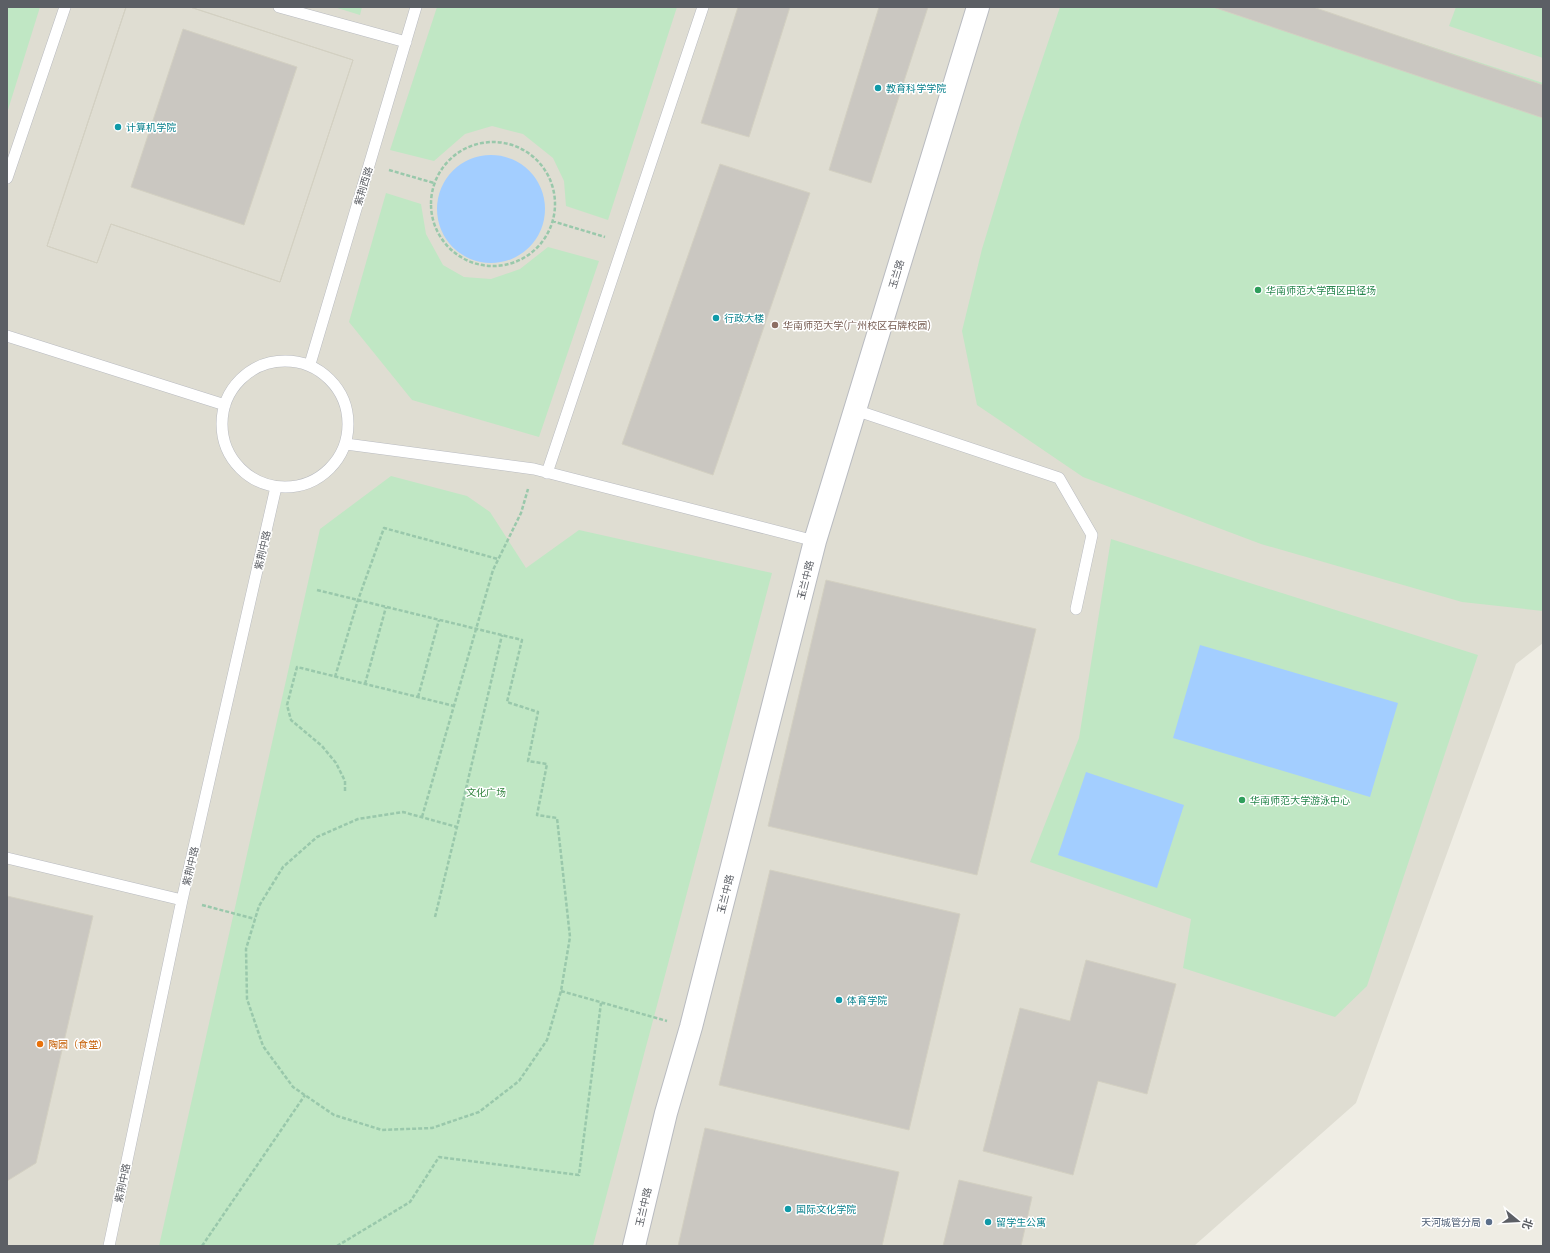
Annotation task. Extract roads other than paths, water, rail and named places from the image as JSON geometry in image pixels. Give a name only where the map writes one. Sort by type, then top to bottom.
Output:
[{"type":"street","name":"玉兰路","points":[[815,541],[978,7]]},
{"type":"street","name":"玉兰中路","points":[[634,1246],[666,1113],[691,1027],[815,541]]},
{"type":"lane","points":[[7,178],[65,7]]},
{"type":"lane","points":[[279,7],[406,42]]},
{"type":"lane","name":"紫荆西路","points":[[310,364],[416,7]]},
{"type":"lane","points":[[547,473],[703,7]]},
{"type":"lane","points":[[7,336],[225,404]]},
{"type":"lane","points":[[285,360],[310,364],[337,386],[346,404],[349,424],[346,444],[335,463],[319,478],[298,486],[276,487],[256,480],[238,466],[226,448],[222,426],[225,404],[234,386],[248,372],[266,363],[285,360]]},
{"type":"lane","points":[[855,410],[1059,478],[1092,535],[1076,609]]},
{"type":"lane","points":[[346,444],[534,469],[815,541]]},
{"type":"lane","name":"紫荆中路","points":[[109,1246],[182,900],[276,487]]},
{"type":"lane","points":[[7,858],[182,900]]},
{"type":"water","points":[[491,155],[512,159],[529,171],[541,188],[545,209],[541,230],[529,247],[512,259],[491,263],[470,259],[453,247],[441,230],[437,209],[441,188],[453,171],[470,159]]},
{"type":"water","points":[[1200,645],[1398,703],[1370,797],[1173,738]]},
{"type":"water","points":[[1086,772],[1184,805],[1157,888],[1058,855]]},
{"type":"place","name":"教育科学学院","points":[[878,88]]},
{"type":"place","name":"计算机学院","points":[[118,127]]},
{"type":"place","name":"华南师范大学西区田径场","points":[[1258,290]]},
{"type":"place","name":"行政大楼","points":[[716,318]]},
{"type":"place","name":"华南师范大学(广州校区石牌校园)","points":[[775,325]]},
{"type":"place","name":"华南师范大学游泳中心","points":[[1242,800]]},
{"type":"place","name":"体育学院","points":[[839,1000]]},
{"type":"place","name":"陶园（食堂）","points":[[40,1044]]},
{"type":"place","name":"国际文化学院","points":[[788,1209]]},
{"type":"place","name":"留学生公寓","points":[[988,1222]]},
{"type":"place","name":"天河城管分局","points":[[1489,1222]]},
{"type":"park label","name":"文化广场","points":[[486,792]]}]
